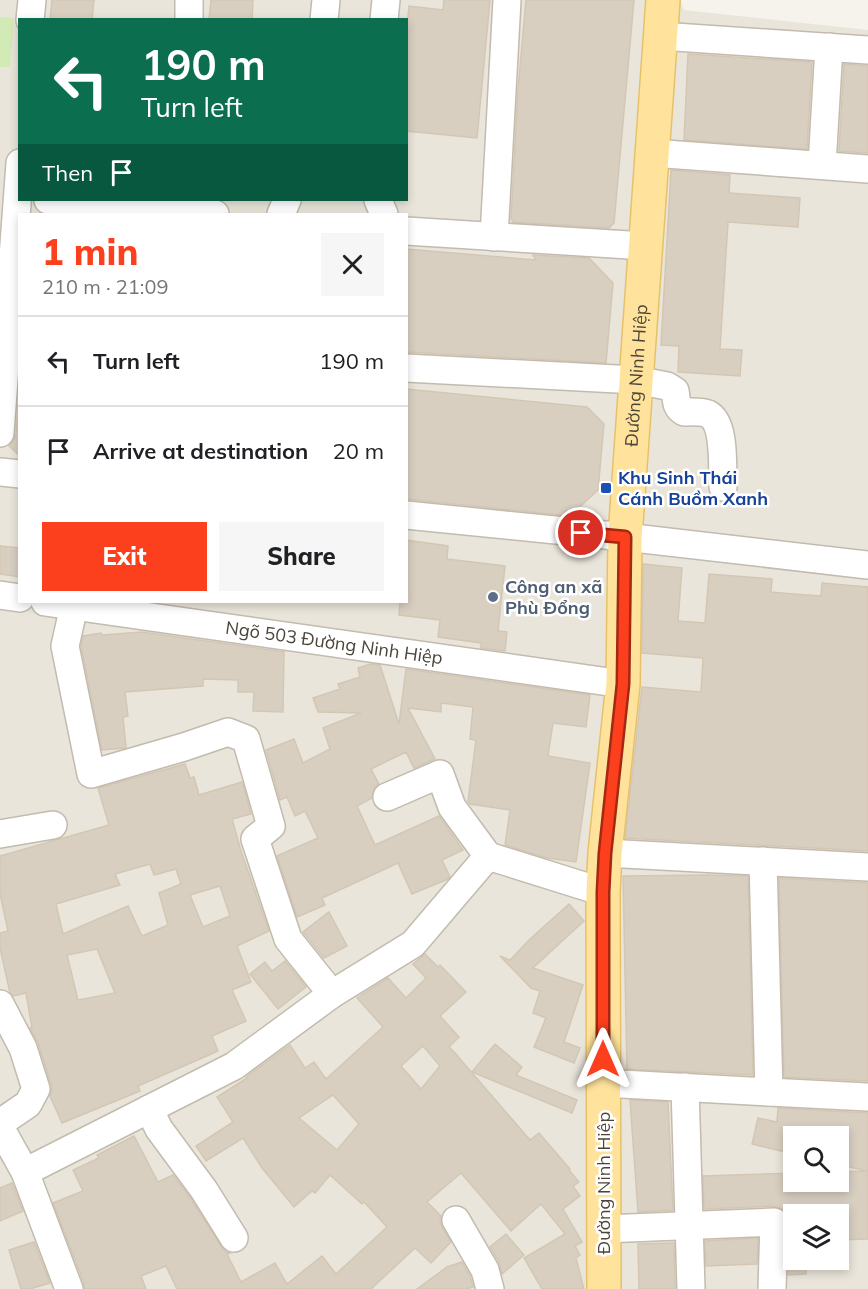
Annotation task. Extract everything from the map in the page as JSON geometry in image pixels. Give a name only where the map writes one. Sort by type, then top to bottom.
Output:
[{"type":"main road","name":"Đường Ninh Hiệp","points":[[604,1289],[603,892],[623,684],[625,537],[663,0]]},
{"type":"street","points":[[30,18],[32,0]]},
{"type":"street","points":[[189,0],[189,18]]},
{"type":"street","points":[[324,18],[326,0]]},
{"type":"street","points":[[384,18],[386,0]]},
{"type":"street","points":[[494,237],[507,0]]},
{"type":"street","points":[[660,36],[868,50]]},
{"type":"street","points":[[822,165],[829,47]]},
{"type":"street","points":[[652,153],[868,169]]},
{"type":"street","points":[[0,433],[13,344],[18,197]]},
{"type":"street","points":[[76,201],[186,205],[212,213]]},
{"type":"street","points":[[408,231],[645,246]]},
{"type":"street","points":[[408,368],[636,380],[670,387],[675,391],[676,404],[681,410],[707,414],[716,422],[720,434],[723,487]]},
{"type":"street","points":[[0,472],[18,474]]},
{"type":"street","points":[[408,515],[868,565]]},
{"type":"street","points":[[0,595],[18,598]]},
{"type":"street","name":"Ngõ 503 Đường Ninh Hiệp","points":[[52,603],[623,684]]},
{"type":"street","points":[[74,606],[65,646],[91,774],[228,732],[246,739],[272,826],[255,839],[288,939],[332,994]]},
{"type":"street","points":[[387,797],[440,774],[452,807],[488,856],[603,892]]},
{"type":"street","points":[[0,834],[53,825]]},
{"type":"street","points":[[605,853],[868,867]]},
{"type":"street","points":[[25,1173],[234,1066],[332,994],[413,944],[488,856]]},
{"type":"street","points":[[762,861],[769,1092]]},
{"type":"street","points":[[0,1004],[23,1048],[36,1089],[28,1104],[0,1125],[25,1173],[69,1289]]},
{"type":"street","points":[[603,1083],[868,1097]]},
{"type":"street","points":[[686,1087],[691,1289]]},
{"type":"street","points":[[149,1109],[159,1129],[204,1190],[234,1238]]},
{"type":"street","points":[[456,1220],[485,1270],[490,1289]]},
{"type":"street","points":[[604,1229],[774,1222],[772,1289]]},
{"type":"shaded area","points":[[0,0],[680,0],[684,10],[868,30],[868,1289],[0,1289]]},
{"type":"green space","points":[[0,17],[14,18],[10,67],[0,67]]},
{"type":"building","points":[[52,0],[94,0],[92,18],[50,18]]},
{"type":"building","points":[[211,0],[253,0],[252,18],[209,18]]},
{"type":"building","points":[[444,0],[490,0],[477,138],[408,131],[409,6],[443,10]]},
{"type":"building","points":[[526,0],[634,0],[614,223],[609,228],[513,222],[511,218],[518,89]]},
{"type":"building","points":[[688,54],[812,62],[807,149],[684,140]]},
{"type":"building","points":[[844,64],[868,66],[868,153],[839,151]]},
{"type":"building","points":[[671,170],[730,175],[729,193],[800,198],[798,227],[728,222],[720,349],[742,350],[740,376],[678,372],[679,346],[661,345]]},
{"type":"building","points":[[408,249],[536,260],[533,255],[589,258],[613,283],[606,363],[408,352]]},
{"type":"building","points":[[408,389],[587,407],[604,424],[598,490],[570,516],[408,499]]},
{"type":"building","points":[[18,405],[18,454],[9,446],[16,434]]},
{"type":"building","points":[[408,540],[448,546],[447,559],[505,566],[498,631],[507,632],[505,651],[481,648],[481,643],[438,637],[440,620],[399,615],[400,603],[408,603]]},
{"type":"building","points":[[0,546],[18,548],[18,577],[0,574]]},
{"type":"building","points":[[643,564],[682,568],[678,621],[705,623],[709,574],[772,579],[771,592],[793,594],[821,596],[822,583],[868,587],[868,851],[625,838],[642,687],[701,692],[703,658],[642,653]]},
{"type":"building","points":[[142,632],[284,652],[283,712],[253,711],[254,692],[238,692],[238,680],[203,679],[203,686],[125,692],[128,716],[123,717],[126,748],[102,750],[81,646],[83,636]]},
{"type":"building","points":[[370,664],[380,665],[399,724],[406,669],[590,695],[586,727],[553,723],[548,756],[590,763],[576,862],[547,858],[505,845],[510,810],[470,804],[468,801],[476,740],[470,739],[473,707],[441,703],[441,712],[408,708],[435,759],[414,768],[406,752],[371,769],[379,784],[374,788],[372,798],[357,806],[375,845],[439,816],[463,850],[442,860],[450,877],[412,894],[398,863],[322,898],[325,905],[297,917],[277,856],[318,838],[305,811],[295,816],[287,797],[280,800],[266,750],[294,739],[303,763],[330,749],[323,728],[361,713],[318,712],[313,698],[340,689],[338,684],[360,677],[358,668]]},
{"type":"building","points":[[185,764],[190,778],[194,777],[199,795],[242,782],[251,814],[232,819],[269,931],[237,946],[251,982],[232,990],[246,1021],[212,1036],[218,1051],[138,1086],[140,1091],[62,1123],[50,1096],[51,1084],[38,1043],[30,1028],[32,1028],[26,993],[13,996],[10,993],[0,948],[0,933],[8,931],[0,894],[0,856],[109,825],[98,788]],"holes":[[[150,864],[154,875],[176,869],[181,884],[159,893],[168,925],[142,936],[128,906],[63,934],[56,904],[120,885],[115,874]],[[220,886],[230,916],[203,927],[190,895]],[[97,949],[115,993],[78,1000],[67,955]]]},
{"type":"building","points":[[623,876],[748,876],[753,1075],[627,1069]]},
{"type":"building","points":[[779,878],[868,883],[868,1081],[784,1077]]},
{"type":"building","points":[[569,904],[584,921],[533,968],[583,985],[564,1042],[580,1048],[574,1063],[534,1047],[546,1018],[533,1013],[540,991],[531,988],[500,956],[510,960]]},
{"type":"building","points":[[329,912],[347,946],[324,958],[303,932]]},
{"type":"building","points":[[425,954],[438,967],[440,965],[466,992],[440,1016],[459,1037],[449,1047],[530,1140],[539,1133],[579,1182],[573,1186],[580,1196],[563,1209],[582,1242],[575,1246],[580,1255],[576,1258],[584,1289],[542,1289],[524,1258],[565,1234],[541,1204],[511,1231],[461,1173],[427,1202],[441,1216],[442,1227],[451,1242],[431,1263],[415,1248],[371,1289],[177,1289],[166,1266],[141,1276],[146,1289],[84,1289],[84,1283],[53,1203],[83,1191],[73,1170],[99,1158],[97,1155],[134,1136],[158,1182],[173,1175],[191,1199],[221,1246],[230,1253],[227,1254],[241,1282],[275,1263],[287,1284],[322,1256],[336,1274],[387,1227],[364,1202],[362,1204],[330,1175],[315,1193],[312,1191],[294,1207],[262,1168],[243,1138],[206,1161],[196,1146],[233,1122],[217,1097],[247,1078],[290,1045],[305,1068],[314,1062],[326,1079],[383,1027],[357,998],[388,978],[406,998],[426,978],[413,964]],"holes":[[[423,1046],[440,1066],[421,1089],[401,1066]],[[333,1095],[359,1124],[337,1150],[299,1118]]]},
{"type":"building","points":[[285,961],[306,987],[278,1009],[250,974],[265,962],[272,971]]},
{"type":"building","points":[[495,1044],[522,1067],[516,1075],[577,1100],[572,1113],[472,1072]]},
{"type":"building","points":[[630,1100],[668,1102],[673,1210],[638,1212]]},
{"type":"building","points":[[778,1108],[868,1113],[868,1239],[849,1240],[849,1204],[783,1204],[783,1210],[773,1206],[704,1209],[703,1176],[783,1173],[783,1192],[849,1192],[849,1172],[866,1171],[849,1167],[849,1126],[783,1126],[783,1151],[752,1144],[758,1118],[777,1122]]},
{"type":"building","points":[[12,1183],[23,1211],[0,1221],[0,1188]]},
{"type":"building","points":[[506,1234],[524,1255],[502,1274],[499,1262],[490,1247]]},
{"type":"building","points":[[758,1238],[757,1264],[706,1266],[705,1241]]},
{"type":"building","points":[[34,1242],[50,1283],[30,1289],[21,1289],[9,1250]]},
{"type":"building","points":[[674,1243],[675,1289],[639,1289],[638,1244]]},
{"type":"building","points":[[462,1262],[473,1287],[417,1289],[447,1267]]},
{"type":"building","points":[[788,1270],[806,1270],[806,1274],[788,1275]]},
{"type":"place","name":"Khu Sinh Thái Cánh Buồm Xanh","points":[[606,488]]},
{"type":"place","name":"Công an xã Phù Đổng","points":[[493,597]]},
{"type":"route","points":[[581,533],[625,537],[623,684],[603,892],[603,1059]]}]
